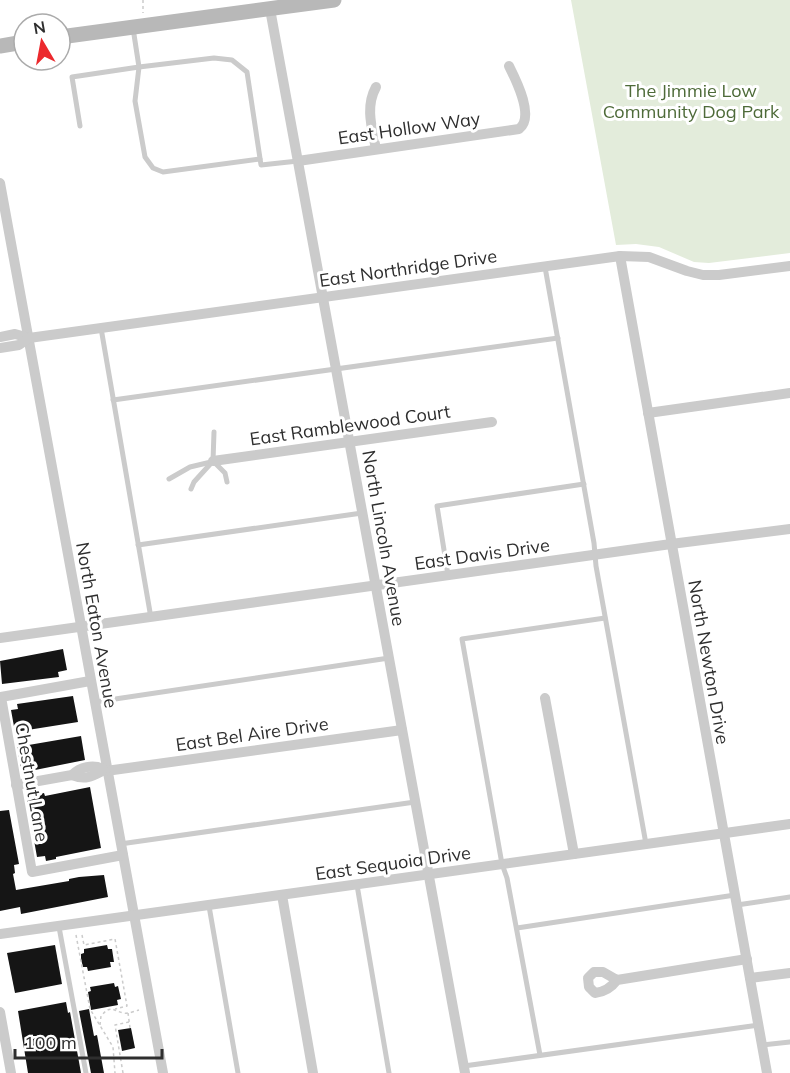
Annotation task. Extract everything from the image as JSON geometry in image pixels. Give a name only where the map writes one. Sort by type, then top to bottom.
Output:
[{"type":"street","points":[[72,36],[334,0]]},
{"type":"street","name":"North Lincoln Avenue","points":[[270,9],[464,1070]]},
{"type":"street","name":"East Hollow Way","points":[[298,161],[511,130],[523,125],[525,119],[523,100],[509,66]]},
{"type":"street","points":[[376,87],[369,107],[376,149]]},
{"type":"street","name":"North Eaton Avenue","points":[[0,183],[105,770],[163,1073]]},
{"type":"street","name":"East Northridge Drive","points":[[0,337],[15,334],[29,338],[620,256],[649,256],[687,271],[703,274],[728,274],[790,266]]},
{"type":"street","name":"North Newton Drive","points":[[620,256],[767,1073]]},
{"type":"street","name":"East Northridge Drive","points":[[0,348],[19,345],[29,338]]},
{"type":"street","points":[[648,413],[790,393]]},
{"type":"street","name":"East Ramblewood Court","points":[[213,461],[492,422]]},
{"type":"street","name":"East Davis Drive","points":[[0,638],[790,529]]},
{"type":"street","points":[[1,697],[90,681]]},
{"type":"street","name":"Chestnut Lane","points":[[1,697],[32,872],[123,855]]},
{"type":"street","points":[[545,698],[574,854]]},
{"type":"street","name":"East Bel Aire Drive","points":[[16,785],[72,775],[80,778],[97,775],[105,770],[402,730]]},
{"type":"street","name":"East Sequoia Drive","points":[[0,934],[790,824]]},
{"type":"street","points":[[282,895],[313,1073]]},
{"type":"street","points":[[617,980],[747,959]]},
{"type":"street","points":[[750,978],[790,973]]},
{"type":"street","points":[[0,1012],[11,1073]]},
{"type":"lane","points":[[133,27],[139,67],[135,101],[145,158],[153,168],[163,172],[260,159]]},
{"type":"lane","points":[[80,126],[72,77],[214,58],[232,60],[247,72],[261,165],[298,161]]},
{"type":"lane","points":[[545,265],[646,843]]},
{"type":"lane","points":[[101,328],[150,618]]},
{"type":"lane","points":[[113,400],[558,338]]},
{"type":"lane","points":[[191,489],[194,482],[213,461],[214,432]]},
{"type":"lane","points":[[169,478],[190,467],[213,461]]},
{"type":"lane","points":[[213,461],[225,473],[227,482]]},
{"type":"lane","points":[[448,575],[437,506],[584,484]]},
{"type":"lane","points":[[138,545],[363,513]]},
{"type":"lane","points":[[540,1055],[517,928],[502,864],[462,639],[605,618]]},
{"type":"lane","points":[[94,702],[389,658]]},
{"type":"lane","points":[[120,844],[416,802]]},
{"type":"lane","points":[[357,885],[389,1073]]},
{"type":"lane","points":[[517,928],[736,900],[790,897]]},
{"type":"lane","points":[[209,906],[238,1073]]},
{"type":"lane","points":[[59,927],[86,1073]]},
{"type":"lane","points":[[464,1070],[540,1055],[759,1025]]},
{"type":"lane","points":[[762,1045],[790,1042]]},
{"type":"path","points":[[76,934],[90,1010],[113,1047],[114,1073]]},
{"type":"path","points":[[82,934],[84,945],[115,939],[127,1005],[103,1013],[100,1026]]},
{"type":"path","points":[[115,1009],[124,1013],[139,1010]]},
{"type":"path","points":[[128,1012],[130,1028]]},
{"type":"path","points":[[123,1073],[115,1025],[129,1022]]},
{"type":"green space","name":"The Jimmie Low Community Dog Park","points":[[571,0],[790,0],[790,253],[709,263],[694,262],[659,247],[636,244],[616,245]]},
{"type":"building","points":[[63,649],[67,670],[58,672],[59,677],[2,684],[0,661]]},
{"type":"building","points":[[73,696],[78,722],[15,732],[11,710],[18,709],[17,704]]},
{"type":"building","points":[[81,736],[85,760],[30,771],[29,766],[21,768],[17,747]]},
{"type":"building","points":[[90,787],[101,848],[46,861],[45,856],[37,857],[27,801],[34,799],[34,795],[44,793],[45,796]]},
{"type":"building","points":[[9,810],[19,864],[14,865],[16,890],[69,881],[69,879],[79,877],[104,875],[108,897],[21,914],[20,907],[0,911],[0,811]]},
{"type":"building","points":[[55,945],[62,984],[15,993],[7,953]]},
{"type":"building","points":[[107,945],[108,949],[112,949],[114,962],[110,962],[111,967],[88,971],[87,967],[83,967],[81,954],[84,953],[84,949]]},
{"type":"building","points":[[114,983],[115,987],[118,986],[121,999],[117,1000],[118,1005],[91,1010],[88,992],[91,991],[90,987]]},
{"type":"building","points":[[66,1002],[68,1013],[70,1012],[81,1073],[28,1073],[18,1011]]},
{"type":"building","points":[[89,1009],[94,1036],[97,1035],[104,1073],[91,1073],[79,1011]]},
{"type":"building","points":[[131,1028],[135,1048],[122,1051],[118,1030]]}]
